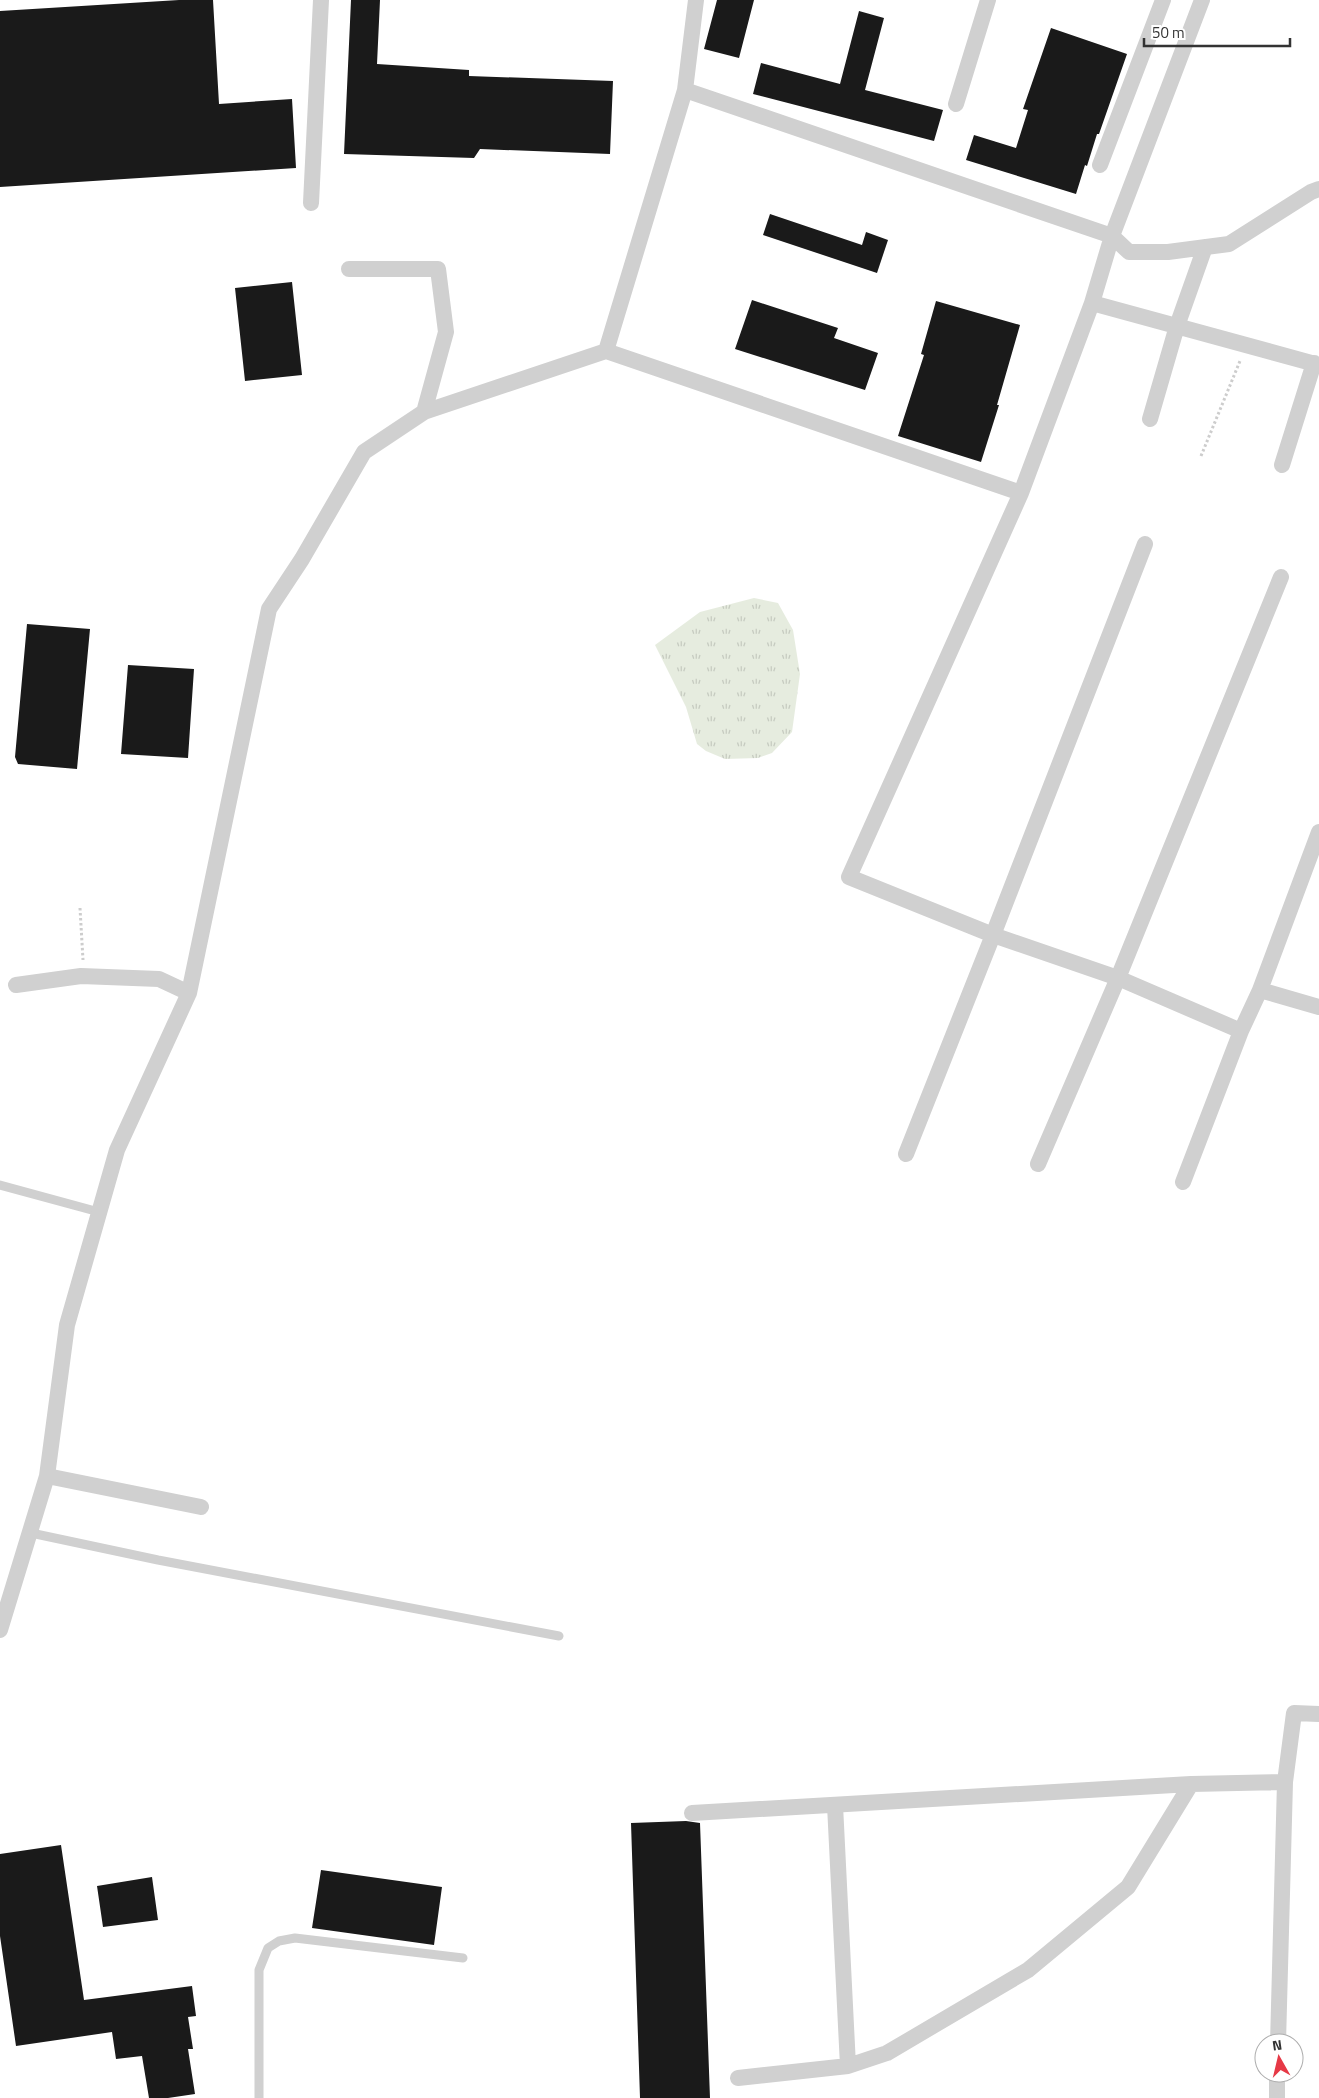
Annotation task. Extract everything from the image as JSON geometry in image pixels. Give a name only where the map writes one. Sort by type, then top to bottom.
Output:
[{"type":"street","points":[[311,203],[321,0]]},
{"type":"street","points":[[606,351],[685,90],[696,0]]},
{"type":"street","points":[[956,104],[988,0]]},
{"type":"street","points":[[1100,165],[1163,0]]},
{"type":"street","points":[[1202,0],[1112,236],[1092,303],[1021,493],[849,877],[993,935],[1118,978],[1241,1031]]},
{"type":"street","points":[[685,90],[1112,236],[1129,252],[1168,252],[1229,244],[1311,192],[1319,190]]},
{"type":"street","points":[[1150,419],[1176,326],[1205,248]]},
{"type":"street","points":[[349,269],[438,268],[446,332],[424,412]]},
{"type":"street","points":[[1092,303],[1316,364],[1282,465]]},
{"type":"street","points":[[0,1630],[47,1476],[67,1325],[117,1150],[190,993],[211,882],[270,609],[364,452],[424,412],[606,351],[1021,493]]},
{"type":"street","points":[[906,1154],[1145,544]]},
{"type":"street","points":[[1038,1164],[1118,978],[1281,576]]},
{"type":"street","points":[[1184,1182],[1241,1031],[1260,990],[1319,832]]},
{"type":"street","points":[[16,985],[83,976],[159,979],[190,993]]},
{"type":"street","points":[[1260,990],[1319,1007]]},
{"type":"street","points":[[47,1476],[202,1508]]},
{"type":"street","points":[[1278,2033],[1285,1782],[1294,1712],[1319,1714]]},
{"type":"street","points":[[692,1813],[1191,1784],[1285,1782]]},
{"type":"street","points":[[738,2078],[848,2066],[886,2053],[1035,1964],[1128,1887],[1191,1784]]},
{"type":"street","points":[[835,1805],[848,2066]]},
{"type":"street","points":[[1277,2083],[1277,2098]]},
{"type":"lane","points":[[0,1185],[99,1212]]},
{"type":"lane","points":[[30,1533],[158,1560],[559,1636]]},
{"type":"lane","points":[[259,2098],[259,1970],[268,1948],[279,1941],[295,1938],[463,1958]]},
{"type":"path","points":[[1201,456],[1247,345]]},
{"type":"path","points":[[80,908],[83,976]]},
{"type":"green space","points":[[754,598],[778,603],[793,630],[800,674],[792,732],[772,753],[758,758],[725,759],[706,751],[697,744],[686,707],[655,645],[700,612]]},
{"type":"building","points":[[179,0],[213,0],[219,104],[292,99],[296,168],[0,187],[0,11]]},
{"type":"building","points":[[351,0],[380,0],[377,64],[469,70],[469,76],[613,81],[610,154],[480,149],[474,158],[344,154]]},
{"type":"building","points":[[717,0],[754,0],[739,58],[704,49]]},
{"type":"building","points":[[859,11],[884,18],[865,90],[943,110],[934,141],[753,94],[761,63],[840,84]]},
{"type":"building","points":[[1051,28],[1127,54],[1076,194],[966,160],[974,135],[1016,148],[1028,110],[1023,109]]},
{"type":"building","points":[[770,214],[862,245],[866,232],[888,240],[877,273],[763,235]]},
{"type":"building","points":[[292,282],[302,375],[245,381],[235,288]]},
{"type":"building","points":[[752,300],[838,328],[834,338],[878,353],[865,390],[735,349]]},
{"type":"building","points":[[936,301],[1020,325],[997,405],[999,405],[981,462],[898,436],[924,355],[921,354]]},
{"type":"building","points":[[27,624],[90,629],[77,769],[18,764],[15,757]]},
{"type":"building","points":[[128,665],[194,669],[188,758],[121,754]]},
{"type":"building","points":[[686,1821],[700,1823],[710,2098],[640,2098],[631,1823]]},
{"type":"building","points":[[61,1845],[84,2000],[192,1986],[196,2016],[188,2017],[193,2049],[188,2049],[195,2094],[168,2098],[149,2098],[142,2056],[116,2059],[112,2032],[16,2046],[0,1936],[0,1854]]},
{"type":"building","points":[[321,1870],[442,1887],[434,1945],[312,1928]]},
{"type":"building","points":[[152,1877],[158,1920],[103,1927],[97,1886]]}]
